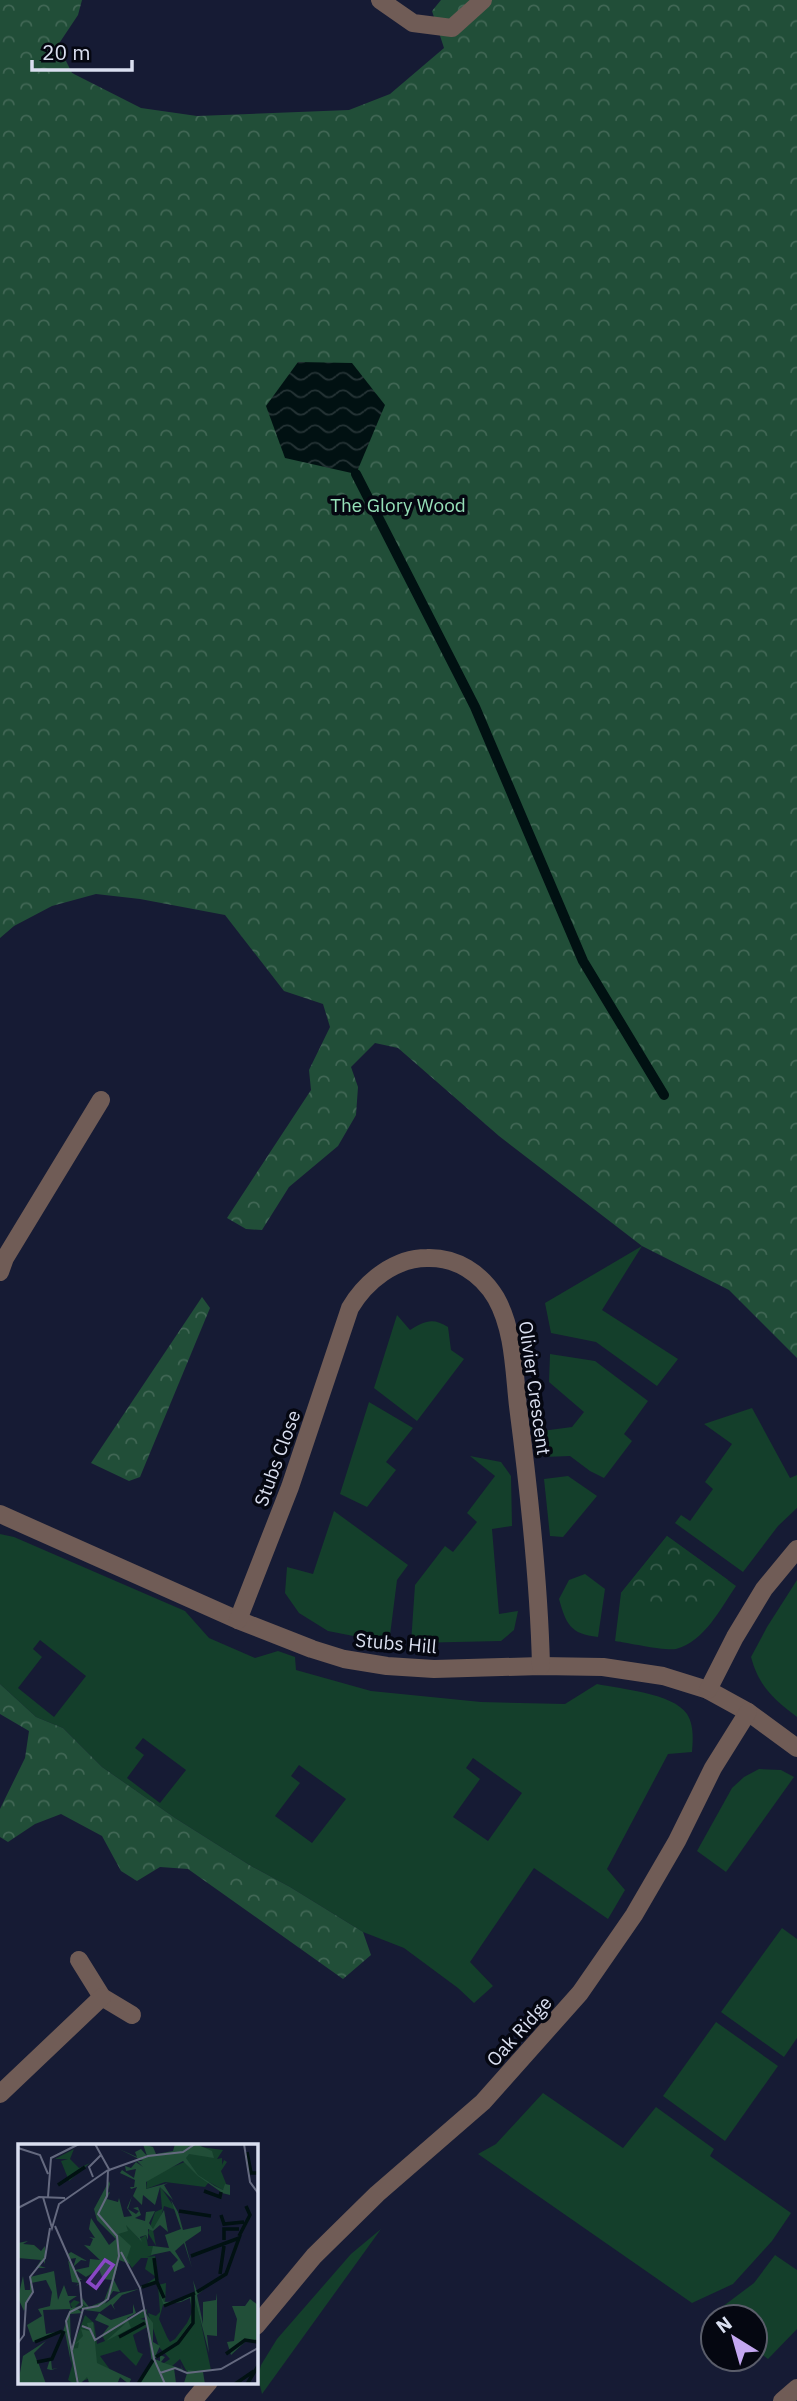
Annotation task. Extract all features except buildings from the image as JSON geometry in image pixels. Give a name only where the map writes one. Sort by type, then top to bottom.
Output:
[{"type":"street","points":[[380,0],[413,23],[452,28],[483,0]]},
{"type":"street","points":[[0,1272],[12,1247],[101,1100]]},
{"type":"street","name":"Olivier Crescent","points":[[351,1308],[359,1293],[373,1279],[395,1266],[417,1258],[439,1257],[474,1271],[488,1285],[497,1300],[510,1339],[523,1440],[541,1665]]},
{"type":"street","name":"Stubs Close","points":[[238,1620],[290,1487],[351,1308]]},
{"type":"street","name":"Stubs Hill","points":[[0,1514],[238,1620],[344,1659],[433,1669],[541,1665],[603,1667],[651,1674],[708,1690],[748,1713],[797,1748]]},
{"type":"street","points":[[708,1690],[764,1589],[797,1549]]},
{"type":"street","name":"Oak Ridge","points":[[257,2325],[314,2256],[377,2194],[483,2102],[580,1993],[634,1915],[677,1841],[713,1768],[748,1713]]},
{"type":"street","points":[[79,1960],[102,1997],[132,2015]]},
{"type":"street","points":[[0,2094],[102,1997]]},
{"type":"street","points":[[193,2401],[207,2384]]},
{"type":"street","points":[[782,2401],[797,2388]]},
{"type":"green space","name":"The Glory Wood","points":[[0,0],[82,0],[78,15],[58,45],[72,73],[141,108],[197,116],[349,110],[390,94],[444,48],[432,11],[441,0],[797,0],[797,1358],[729,1290],[642,1246],[499,1136],[398,1048],[375,1043],[351,1067],[358,1087],[356,1115],[338,1146],[289,1187],[262,1230],[246,1229],[227,1218],[311,1090],[309,1070],[330,1027],[323,1004],[284,991],[225,915],[140,899],[96,894],[52,906],[14,926],[0,938]]},
{"type":"green space","points":[[642,1246],[602,1310],[678,1359],[657,1386],[596,1342],[551,1333],[545,1303]]},
{"type":"green space","points":[[202,1297],[210,1308],[140,1477],[129,1481],[91,1463]]},
{"type":"green space","points":[[397,1315],[410,1330],[429,1321],[448,1327],[451,1350],[464,1359],[417,1421],[374,1388]]},
{"type":"green space","points":[[550,1354],[595,1361],[648,1401],[624,1434],[632,1441],[604,1478],[570,1456],[544,1457],[542,1431],[572,1427],[584,1412],[549,1382]]},
{"type":"green space","points":[[369,1402],[413,1428],[386,1462],[396,1470],[367,1507],[340,1494]]},
{"type":"green space","points":[[752,1408],[790,1478],[797,1475],[797,1508],[778,1526],[743,1572],[675,1523],[681,1515],[690,1521],[713,1489],[705,1482],[732,1444],[704,1424]]},
{"type":"green space","points":[[470,1456],[501,1462],[511,1476],[512,1526],[492,1529],[499,1614],[518,1611],[514,1630],[501,1641],[411,1643],[415,1585],[445,1546],[453,1552],[477,1522],[467,1513],[495,1476]]},
{"type":"green space","points":[[568,1476],[597,1496],[563,1537],[550,1536],[544,1479]]},
{"type":"green space","points":[[334,1511],[408,1565],[397,1580],[389,1643],[328,1631],[299,1613],[285,1593],[287,1567],[313,1574]]},
{"type":"green space","points":[[0,1534],[14,1537],[185,1611],[209,1638],[255,1658],[278,1651],[295,1657],[296,1670],[371,1691],[481,1702],[565,1704],[597,1684],[658,1697],[670,1701],[687,1714],[692,1727],[692,1752],[668,1754],[607,1869],[625,1890],[608,1919],[534,1868],[470,1962],[493,1986],[474,2003],[404,1948],[363,1932],[175,1818],[102,1767],[63,1728],[36,1717],[0,1684]],"holes":[[[40,1640],[86,1676],[54,1717],[18,1688],[42,1657],[33,1649]],[[143,1738],[186,1770],[160,1803],[127,1778],[144,1755],[135,1748]],[[473,1758],[522,1793],[488,1841],[453,1817],[480,1779],[466,1768]],[[299,1765],[346,1799],[312,1843],[275,1816],[300,1783],[291,1776]]]},
{"type":"green space","points":[[667,1536],[736,1586],[704,1632],[686,1645],[671,1649],[615,1641],[621,1593]]},
{"type":"green space","points":[[667,1536],[728,1580],[703,1603],[652,1614],[621,1593]]},
{"type":"green space","points":[[585,1574],[605,1589],[598,1637],[575,1630],[567,1621],[559,1599],[569,1580]]},
{"type":"green space","points":[[797,1580],[797,1717],[768,1692],[751,1657]]},
{"type":"green space","points":[[0,1684],[36,1717],[63,1728],[102,1767],[175,1818],[363,1932],[371,1955],[343,1979],[188,1869],[160,1867],[137,1881],[121,1871],[102,1836],[61,1814],[35,1824],[8,1842],[0,1837],[0,1809],[25,1758],[29,1731],[0,1714]]},
{"type":"green space","points":[[759,1769],[781,1770],[794,1777],[726,1872],[697,1851],[732,1788]]},
{"type":"green space","points":[[782,1928],[797,1939],[797,2038],[784,2057],[721,2012]]},
{"type":"green space","points":[[716,2022],[778,2066],[725,2141],[663,2096]]},
{"type":"green space","points":[[543,2093],[623,2148],[656,2107],[714,2149],[710,2156],[791,2213],[772,2241],[733,2284],[692,2303],[478,2154],[496,2144]]},
{"type":"green space","points":[[381,2229],[262,2394],[258,2377],[261,2365],[277,2339],[351,2254]]},
{"type":"green space","points":[[775,2255],[797,2270],[797,2329],[769,2358],[769,2303],[727,2303],[754,2283]]},
{"type":"water","points":[[298,362],[352,363],[385,405],[356,474],[285,458],[266,406]]},
{"type":"waterway","points":[[356,474],[475,707],[583,961],[664,1095]]}]
